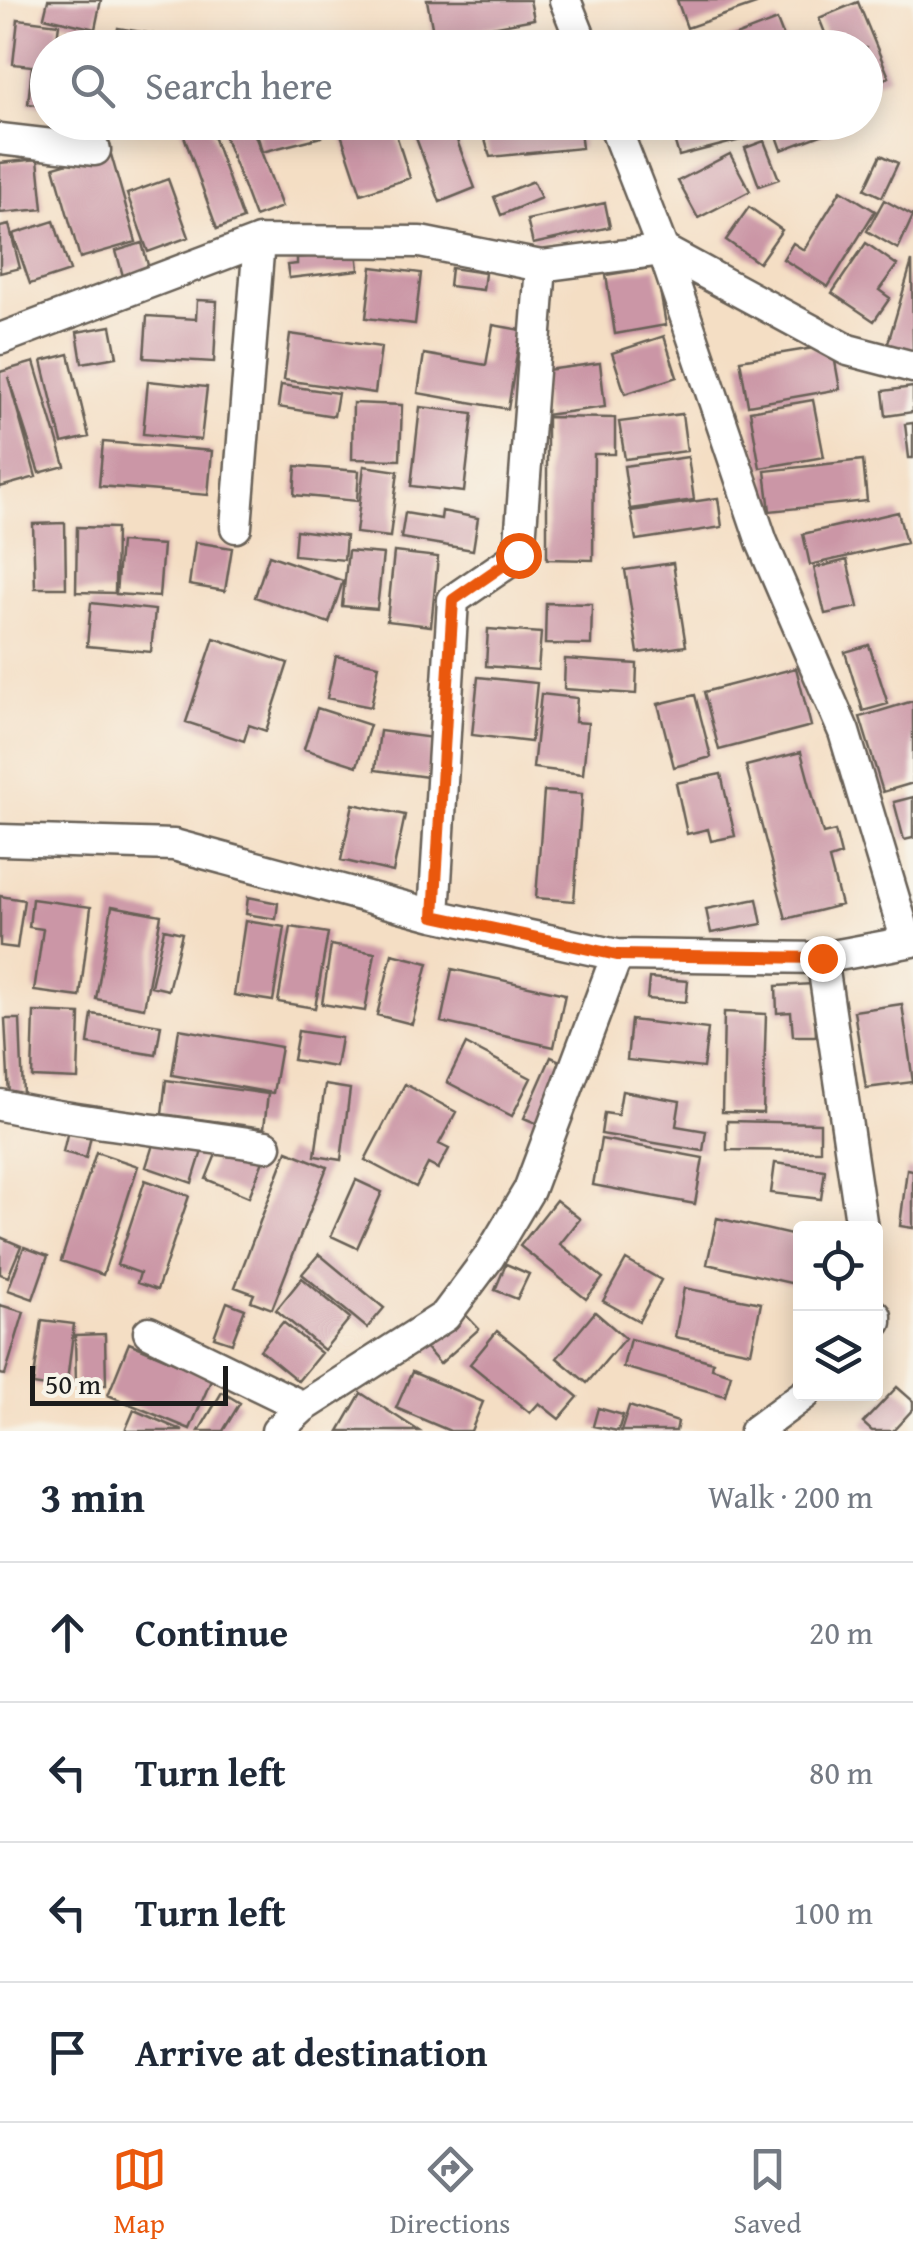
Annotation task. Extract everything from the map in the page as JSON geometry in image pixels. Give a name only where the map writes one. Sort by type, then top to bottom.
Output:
[{"type":"street","points":[[565,0],[577,30]]},
{"type":"street","points":[[0,139],[95,150]]},
{"type":"street","points":[[0,840],[174,845],[434,916],[617,955],[822,958],[910,942],[844,732],[762,542],[664,250],[621,140]]},
{"type":"street","points":[[0,339],[259,241],[420,242],[542,266],[664,250],[848,350],[913,367]]},
{"type":"street","points":[[236,527],[259,241]]},
{"type":"street","points":[[434,916],[453,600],[518,555],[542,266]]},
{"type":"street","points":[[277,1431],[303,1407],[445,1316],[490,1257],[529,1190],[617,955]]},
{"type":"street","points":[[822,958],[861,1221]]},
{"type":"street","points":[[0,1105],[87,1124],[163,1129],[266,1146]]},
{"type":"street","points":[[149,1332],[303,1407]]},
{"type":"street","points":[[754,1431],[796,1401]]},
{"type":"building","points":[[48,0],[101,0],[95,29],[44,17]]},
{"type":"building","points":[[427,0],[530,0],[534,19],[476,30],[433,30]]},
{"type":"building","points":[[677,0],[754,0],[756,4],[687,28]]},
{"type":"building","points":[[858,2],[870,30],[824,30],[819,18]]},
{"type":"building","points":[[18,19],[59,24],[58,30],[30,30],[30,66],[13,64]]},
{"type":"building","points":[[777,20],[781,30],[751,30]]},
{"type":"building","points":[[185,140],[214,140],[243,219],[217,229]]},
{"type":"building","points":[[226,140],[257,140],[282,207],[255,217]]},
{"type":"building","points":[[259,140],[309,140],[262,152]]},
{"type":"building","points":[[343,140],[398,140],[410,178],[361,194]]},
{"type":"building","points":[[417,140],[457,140],[475,188],[440,202]]},
{"type":"building","points":[[485,140],[581,140],[582,148],[490,157]]},
{"type":"building","points":[[674,140],[741,140],[679,156]]},
{"type":"building","points":[[778,140],[808,140],[782,150]]},
{"type":"building","points":[[764,141],[779,179],[759,186],[745,148]]},
{"type":"building","points":[[110,151],[136,242],[80,258],[54,167]]},
{"type":"building","points":[[730,154],[750,191],[698,218],[678,181]]},
{"type":"building","points":[[881,155],[898,163],[882,197],[865,189]]},
{"type":"building","points":[[38,159],[43,209],[0,213],[0,163]]},
{"type":"building","points":[[168,179],[189,237],[148,252],[127,194]]},
{"type":"building","points":[[533,181],[541,198],[501,215],[494,197]]},
{"type":"building","points":[[841,190],[875,211],[828,287],[783,259],[793,243],[804,250]]},
{"type":"building","points":[[884,200],[913,216],[898,249],[867,231]]},
{"type":"building","points":[[605,203],[610,227],[533,244],[527,220]]},
{"type":"building","points":[[749,207],[782,230],[759,263],[726,240]]},
{"type":"building","points":[[54,221],[70,271],[30,284],[13,234]]},
{"type":"building","points":[[9,225],[20,268],[0,273],[0,227]]},
{"type":"building","points":[[142,243],[149,269],[123,276],[116,251]]},
{"type":"building","points":[[866,243],[897,265],[879,290],[890,298],[874,321],[832,293]]},
{"type":"building","points":[[357,251],[359,270],[289,278],[287,265],[297,264],[297,258]]},
{"type":"building","points":[[912,261],[913,351],[911,357],[886,350]]},
{"type":"building","points":[[372,267],[421,273],[415,324],[366,318]]},
{"type":"building","points":[[656,267],[666,325],[615,334],[606,275]]},
{"type":"building","points":[[451,268],[485,273],[483,290],[449,286]]},
{"type":"building","points":[[197,300],[217,301],[214,362],[144,358],[147,316],[196,319]]},
{"type":"building","points":[[493,325],[521,330],[508,409],[418,393],[424,354],[486,365]]},
{"type":"building","points":[[111,326],[117,357],[82,363],[77,332]]},
{"type":"building","points":[[290,334],[381,347],[375,393],[284,380]]},
{"type":"building","points":[[664,336],[677,377],[625,394],[612,353]]},
{"type":"building","points":[[832,345],[840,389],[748,405],[740,360]]},
{"type":"building","points":[[69,354],[89,437],[62,443],[42,361]]},
{"type":"building","points":[[34,362],[65,466],[39,473],[8,377],[36,477],[0,487],[0,372]]},
{"type":"building","points":[[600,363],[605,407],[545,415],[539,371]]},
{"type":"building","points":[[148,381],[207,387],[201,440],[143,434]]},
{"type":"building","points":[[281,385],[338,393],[334,416],[278,407]]},
{"type":"building","points":[[913,387],[913,412],[886,416],[883,391]]},
{"type":"building","points":[[813,400],[824,457],[760,468],[750,411]]},
{"type":"building","points":[[353,403],[402,405],[400,460],[352,459]]},
{"type":"building","points":[[420,407],[473,413],[464,492],[411,486]]},
{"type":"building","points":[[682,414],[687,451],[625,459],[619,422]]},
{"type":"building","points":[[547,417],[615,418],[615,454],[594,454],[593,560],[547,559]]},
{"type":"building","points":[[913,423],[913,458],[909,458],[905,424]]},
{"type":"building","points":[[103,442],[212,451],[208,495],[99,486]]},
{"type":"building","points":[[688,457],[694,500],[630,509],[624,466]]},
{"type":"building","points":[[863,460],[867,501],[770,511],[765,471]]},
{"type":"building","points":[[296,466],[359,471],[357,501],[294,495]]},
{"type":"building","points":[[364,466],[398,471],[390,537],[356,533]]},
{"type":"building","points":[[718,498],[722,527],[636,540],[631,511]]},
{"type":"building","points":[[442,511],[478,518],[473,550],[401,538],[405,513],[441,519]]},
{"type":"building","points":[[898,512],[906,543],[810,565],[803,534]]},
{"type":"building","points":[[65,523],[66,588],[35,588],[33,524]]},
{"type":"building","points":[[77,527],[116,528],[115,593],[76,592]]},
{"type":"building","points":[[296,530],[346,536],[344,560],[294,555]]},
{"type":"building","points":[[120,542],[163,545],[159,597],[116,594]]},
{"type":"building","points":[[195,542],[232,548],[225,591],[189,585]]},
{"type":"building","points":[[348,551],[383,554],[377,609],[342,606]]},
{"type":"building","points":[[394,552],[438,557],[431,626],[387,621]]},
{"type":"building","points":[[269,555],[343,581],[329,623],[255,597]]},
{"type":"building","points":[[847,560],[858,607],[825,614],[814,568]]},
{"type":"building","points":[[673,563],[686,646],[638,653],[625,570]]},
{"type":"building","points":[[91,603],[155,610],[151,652],[87,646]]},
{"type":"building","points":[[546,603],[592,604],[591,645],[545,644]]},
{"type":"building","points":[[488,629],[541,633],[538,670],[486,666]]},
{"type":"building","points":[[214,638],[288,663],[266,731],[249,725],[244,741],[186,722]]},
{"type":"building","points":[[869,645],[888,704],[863,711],[845,652]]},
{"type":"building","points":[[336,656],[379,665],[371,707],[327,698]]},
{"type":"building","points":[[565,659],[637,664],[636,694],[564,689]]},
{"type":"building","points":[[796,668],[811,726],[719,750],[704,692]]},
{"type":"building","points":[[478,677],[537,683],[531,742],[472,735]]},
{"type":"building","points":[[541,694],[577,698],[575,722],[588,723],[583,774],[533,768]]},
{"type":"building","points":[[695,695],[711,757],[674,767],[658,704]]},
{"type":"building","points":[[913,701],[913,783],[883,792],[860,717]]},
{"type":"building","points":[[317,708],[370,725],[357,766],[304,749]]},
{"type":"building","points":[[380,731],[433,738],[428,777],[375,770]]},
{"type":"building","points":[[801,752],[823,834],[835,831],[841,855],[829,859],[841,905],[786,919],[746,766]]},
{"type":"building","points":[[721,774],[735,836],[711,841],[708,829],[687,834],[676,783]]},
{"type":"building","points":[[544,791],[582,794],[574,901],[536,898]]},
{"type":"building","points":[[913,797],[913,838],[904,840],[894,802]]},
{"type":"building","points":[[353,804],[405,815],[393,872],[341,860]]},
{"type":"building","points":[[0,896],[24,900],[17,948],[0,946]]},
{"type":"building","points":[[248,897],[278,903],[276,919],[246,914]]},
{"type":"building","points":[[32,899],[91,907],[80,997],[34,991],[43,929],[29,927]]},
{"type":"building","points":[[757,899],[762,924],[711,933],[706,909]]},
{"type":"building","points":[[112,906],[161,915],[144,1008],[96,999]]},
{"type":"building","points":[[245,921],[285,927],[273,1001],[234,995]]},
{"type":"building","points":[[291,927],[328,933],[315,1008],[278,1002]]},
{"type":"building","points":[[164,929],[182,933],[168,990],[151,986]]},
{"type":"building","points":[[331,945],[375,953],[365,1011],[322,1004]]},
{"type":"building","points":[[392,954],[428,963],[412,1024],[377,1015]]},
{"type":"building","points":[[452,969],[565,994],[554,1047],[441,1022]]},
{"type":"building","points":[[649,978],[688,981],[686,1002],[647,999]]},
{"type":"building","points":[[813,984],[816,1036],[793,1036],[791,1012],[777,1013],[776,986]]},
{"type":"building","points":[[902,1004],[913,1082],[866,1088],[854,1011]]},
{"type":"building","points":[[34,1012],[80,1014],[78,1079],[32,1077]]},
{"type":"building","points":[[724,1012],[766,1014],[763,1113],[722,1112]]},
{"type":"building","points":[[92,1014],[161,1025],[156,1055],[88,1044]]},
{"type":"building","points":[[5,1019],[20,1019],[23,1095],[9,1096]]},
{"type":"building","points":[[631,1020],[708,1029],[703,1068],[627,1060]]},
{"type":"building","points":[[179,1029],[281,1047],[273,1093],[172,1075]]},
{"type":"building","points":[[298,1031],[341,1038],[336,1067],[293,1060]]},
{"type":"building","points":[[466,1044],[531,1078],[512,1116],[447,1082]]},
{"type":"building","points":[[551,1057],[569,1065],[543,1126],[524,1118]]},
{"type":"building","points":[[166,1080],[268,1094],[264,1128],[162,1114]]},
{"type":"building","points":[[405,1084],[456,1112],[439,1144],[449,1149],[438,1169],[428,1164],[416,1187],[365,1160]]},
{"type":"building","points":[[325,1085],[350,1089],[341,1160],[315,1156]]},
{"type":"building","points":[[622,1091],[680,1101],[676,1126],[706,1131],[703,1151],[601,1134],[604,1113],[618,1115]]},
{"type":"building","points":[[727,1121],[820,1123],[820,1151],[727,1150]]},
{"type":"building","points":[[68,1130],[91,1136],[86,1158],[63,1152]]},
{"type":"building","points":[[156,1135],[202,1151],[192,1183],[146,1167]]},
{"type":"building","points":[[601,1139],[703,1158],[695,1204],[593,1185]]},
{"type":"building","points":[[220,1144],[263,1161],[249,1197],[206,1179]]},
{"type":"building","points":[[287,1151],[327,1167],[272,1309],[251,1301],[254,1294],[235,1287]]},
{"type":"building","points":[[96,1152],[138,1166],[103,1275],[61,1261]]},
{"type":"building","points":[[775,1163],[825,1170],[821,1199],[771,1193]]},
{"type":"building","points":[[907,1169],[913,1170],[913,1228],[900,1226]]},
{"type":"building","points":[[145,1180],[189,1196],[157,1290],[137,1283],[140,1273],[117,1265]]},
{"type":"building","points":[[356,1180],[382,1192],[357,1248],[331,1236]]},
{"type":"building","points":[[556,1200],[580,1219],[560,1244],[603,1278],[586,1299],[520,1246]]},
{"type":"building","points":[[717,1218],[793,1235],[793,1284],[707,1264]]},
{"type":"building","points":[[0,1237],[21,1246],[8,1277],[0,1274]]},
{"type":"building","points":[[24,1247],[48,1256],[33,1299],[8,1290]]},
{"type":"building","points":[[319,1254],[384,1308],[367,1328],[302,1274]]},
{"type":"building","points":[[626,1260],[661,1280],[639,1321],[603,1301]]},
{"type":"building","points":[[506,1264],[529,1274],[517,1299],[495,1290]]},
{"type":"building","points":[[302,1278],[350,1318],[324,1350],[276,1310]]},
{"type":"building","points":[[684,1288],[761,1303],[751,1352],[675,1337]]},
{"type":"building","points":[[227,1302],[245,1309],[232,1343],[214,1337]]},
{"type":"building","points":[[0,1305],[24,1312],[5,1375],[0,1374]]},
{"type":"building","points":[[595,1312],[625,1338],[587,1383],[557,1358]]},
{"type":"building","points":[[465,1314],[479,1329],[440,1364],[426,1348]]},
{"type":"building","points":[[42,1320],[74,1324],[66,1390],[33,1385]]},
{"type":"building","points":[[283,1322],[321,1353],[298,1381],[260,1350]]},
{"type":"building","points":[[497,1331],[578,1397],[559,1419],[539,1403],[530,1413],[470,1364]]},
{"type":"building","points":[[105,1334],[106,1385],[76,1385],[75,1335]]},
{"type":"building","points":[[630,1339],[713,1362],[712,1368],[731,1374],[725,1396],[623,1367]]},
{"type":"building","points":[[129,1343],[212,1378],[190,1429],[108,1395]]},
{"type":"building","points":[[412,1372],[483,1402],[471,1431],[450,1431],[396,1408]]},
{"type":"building","points":[[897,1387],[913,1401],[913,1409],[893,1431],[872,1431],[863,1423]]},
{"type":"building","points":[[222,1392],[240,1403],[223,1431],[199,1431]]},
{"type":"building","points":[[361,1393],[419,1431],[339,1431]]},
{"type":"building","points":[[629,1406],[678,1422],[676,1431],[621,1431]]},
{"type":"building","points":[[598,1408],[623,1415],[618,1431],[593,1426]]},
{"type":"building","points":[[134,1410],[183,1431],[125,1431]]},
{"type":"route","points":[[518,555],[453,600],[434,916],[617,955],[822,958]]}]
